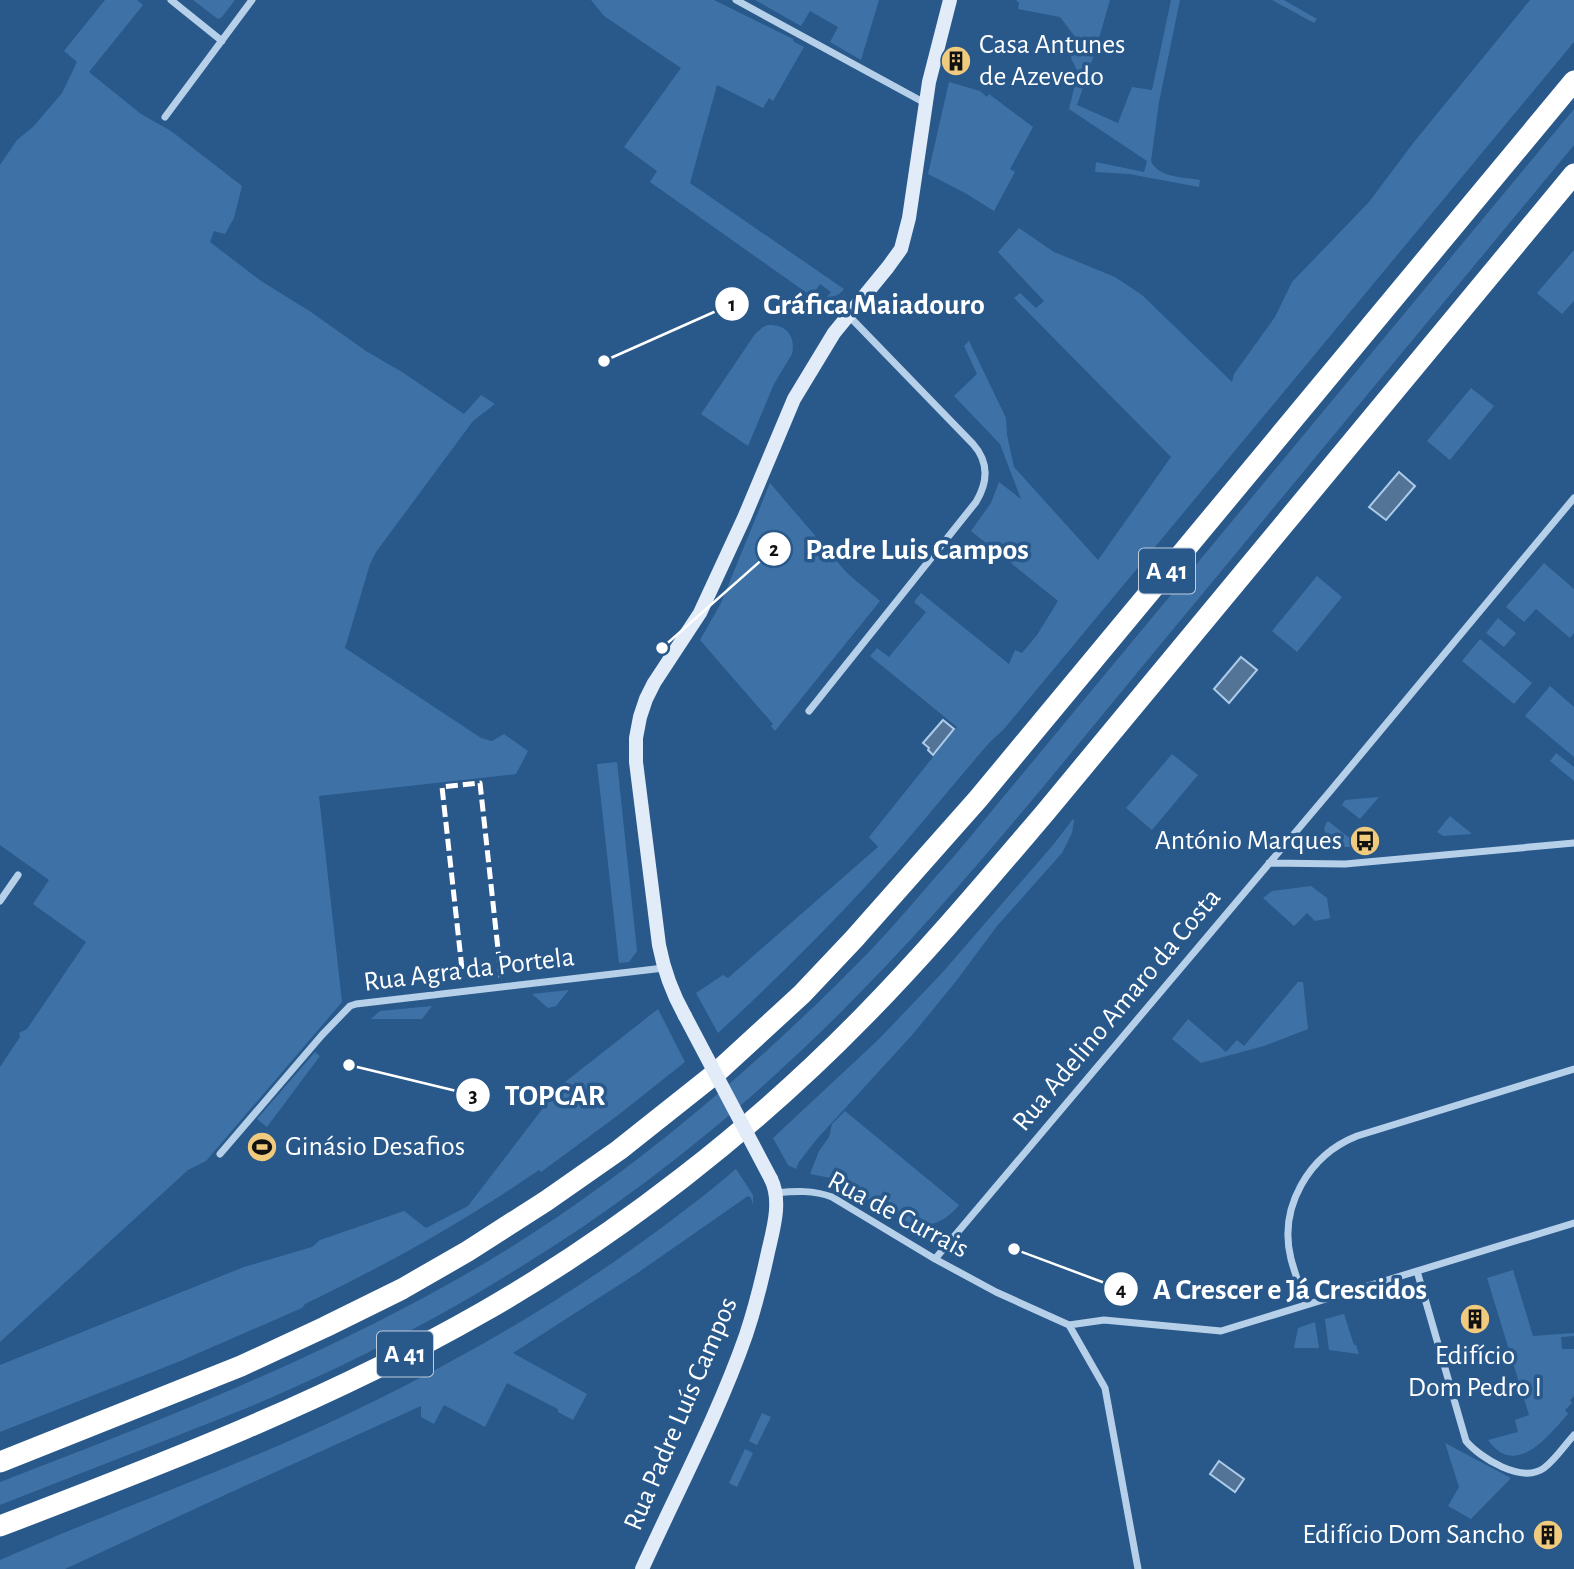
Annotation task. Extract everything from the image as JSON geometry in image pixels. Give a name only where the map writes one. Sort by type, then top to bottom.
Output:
[{"type":"highway","name":"A 41","points":[[0,1462],[241,1366],[401,1289],[468,1251],[546,1201],[619,1150],[716,1073],[802,994],[978,799],[1574,80]]},
{"type":"highway","name":"A 41","points":[[0,1526],[240,1432],[400,1357],[530,1283],[612,1229],[704,1160],[771,1104],[862,1019],[967,905],[1574,174]]},
{"type":"street","points":[[171,0],[222,41]]},
{"type":"street","points":[[165,117],[252,0]]},
{"type":"street","points":[[736,0],[926,104]]},
{"type":"street","points":[[774,1186],[672,991],[664,968],[651,895],[636,762],[636,738],[646,699],[700,612],[744,518],[794,399],[834,333],[901,249],[909,218],[929,82],[950,0]]},
{"type":"street","points":[[808,711],[976,502],[986,478],[982,457],[973,444],[849,315]]},
{"type":"street","name":"Rua Adelino Amaro da Costa","points":[[934,1259],[1574,498]]},
{"type":"street","points":[[1269,863],[1345,864],[1574,843]]},
{"type":"street","points":[[0,901],[18,876]]},
{"type":"street","name":"Rua Agra da Portela","points":[[220,1154],[322,1035],[346,1010],[356,1004],[664,968]]},
{"type":"street","points":[[1307,1305],[1291,1258],[1289,1231],[1298,1192],[1310,1170],[1321,1159],[1346,1140],[1357,1136],[1574,1069]]},
{"type":"street","name":"Rua de Currais","points":[[774,1186],[819,1192],[832,1197],[934,1259],[996,1292],[1069,1325]]},
{"type":"street","name":"Rua Padre Luís Campos","points":[[642,1569],[720,1401],[746,1335],[771,1239],[774,1186]]},
{"type":"street","points":[[1138,1569],[1105,1388],[1069,1325],[1104,1320],[1221,1331],[1574,1223]]},
{"type":"street","points":[[1417,1271],[1466,1441],[1472,1448],[1505,1468],[1534,1472],[1545,1466],[1574,1436]]},
{"type":"shaded area","points":[[105,0],[137,0],[143,5],[89,72],[141,114],[171,131],[242,186],[234,218],[225,234],[214,231],[210,242],[261,281],[464,414],[481,395],[495,404],[473,421],[376,552],[345,648],[481,738],[492,741],[504,734],[528,751],[516,774],[319,796],[342,1002],[206,1161],[188,1170],[0,1342],[0,1067],[20,1037],[19,1033],[27,1029],[86,942],[33,904],[49,880],[0,845],[0,165],[17,140],[33,127],[62,93],[77,62],[64,51]]},
{"type":"shaded area","points":[[193,0],[235,0],[218,19]]},
{"type":"shaded area","points":[[591,0],[714,0],[804,47],[773,101],[769,98],[763,108],[717,85],[690,183],[844,289],[840,293],[827,297],[831,292],[820,284],[814,298],[650,182],[657,171],[624,147],[681,68],[604,16]]},
{"type":"shaded area","points":[[755,0],[879,0],[861,60],[830,42],[838,27],[810,11],[801,26]]},
{"type":"shaded area","points":[[1016,0],[1110,0],[1077,105],[1118,123],[1132,87],[1152,90],[1171,0],[1180,0],[1159,102],[1151,161],[1154,167],[1165,174],[1200,180],[1199,187],[1129,174],[1095,172],[1096,162],[1144,172],[1147,161],[1069,109],[1078,72],[1071,58],[1076,38],[1060,17],[1018,9],[1019,3]]},
{"type":"shaded area","points":[[1272,0],[1284,0],[1317,19],[1314,23]]},
{"type":"shaded area","points":[[1530,0],[1574,0],[1574,42],[1004,729],[852,901],[718,1033],[696,993],[723,975],[728,978],[878,847],[869,837],[957,727],[870,656],[877,648],[889,657],[926,612],[914,602],[921,593],[1009,664],[1015,650],[1022,653],[1037,635],[1058,601],[971,531],[991,503],[999,482],[1021,499],[1000,444],[954,396],[977,374],[964,346],[969,341],[1006,418],[1014,467],[1098,560],[1171,457],[1014,298],[1020,293],[1036,308],[1044,301],[998,252],[1019,228],[1054,252],[1115,277],[1142,295],[1232,382],[1234,374],[1275,317],[1292,282],[1369,202],[1414,142]]},
{"type":"shaded area","points":[[949,82],[980,91],[987,97],[989,94],[1033,127],[1010,169],[1015,172],[994,211],[928,174]]},
{"type":"shaded area","points":[[1574,109],[1574,145],[1046,784],[888,964],[771,1079],[692,1146],[608,1209],[522,1266],[433,1319],[264,1401],[0,1505],[0,1482],[173,1414],[286,1365],[397,1312],[509,1249],[618,1174],[671,1133],[772,1046],[890,930],[956,854]]},
{"type":"shaded area","points":[[1574,250],[1574,301],[1562,314],[1537,293]]},
{"type":"shaded area","points":[[768,325],[785,329],[791,337],[793,348],[774,384],[748,446],[701,414],[755,334]]},
{"type":"shaded area","points":[[1471,388],[1494,406],[1450,460],[1427,441]]},
{"type":"shaded area","points":[[1399,472],[1415,486],[1386,520],[1369,507]]},
{"type":"shaded area","points":[[770,483],[847,573],[880,601],[775,731],[771,726],[773,724],[700,640],[721,603]]},
{"type":"shaded area","points":[[1544,563],[1574,589],[1574,633],[1570,638],[1536,609],[1524,622],[1506,607]]},
{"type":"shaded area","points":[[1317,576],[1342,597],[1297,652],[1272,631]]},
{"type":"shaded area","points":[[1498,618],[1516,633],[1504,647],[1486,633]]},
{"type":"shaded area","points":[[1480,639],[1532,683],[1514,704],[1462,661]]},
{"type":"shaded area","points":[[1241,657],[1257,670],[1229,703],[1214,689]]},
{"type":"shaded area","points":[[1550,686],[1574,707],[1574,757],[1525,716]]},
{"type":"shaded area","points":[[943,720],[954,729],[933,755],[923,743]]},
{"type":"shaded area","points":[[1556,753],[1574,767],[1574,781],[1550,761]]},
{"type":"shaded area","points":[[1172,754],[1198,775],[1152,830],[1126,808]]},
{"type":"shaded area","points":[[617,762],[637,951],[629,962],[619,963],[597,764]]},
{"type":"shaded area","points":[[1379,797],[1360,819],[1342,805],[1345,800]]},
{"type":"shaded area","points":[[1450,816],[1472,834],[1443,836],[1437,832]]},
{"type":"shaded area","points":[[1073,819],[1072,833],[1062,853],[997,926],[913,1034],[816,1140],[796,1169],[788,1165],[773,1138],[879,1039],[942,973]]},
{"type":"shaded area","points":[[1328,821],[1353,840],[1370,845],[1335,845],[1325,832]]},
{"type":"shaded area","points":[[1311,886],[1327,898],[1330,918],[1315,921],[1307,913],[1294,926],[1263,898],[1272,891]]},
{"type":"shaded area","points":[[1298,982],[1303,982],[1308,1029],[1264,1046],[1201,1063],[1172,1039],[1188,1019],[1226,1052],[1237,1040],[1244,1046]]},
{"type":"shaded area","points":[[569,990],[556,1006],[548,1008],[532,994]]},
{"type":"shaded area","points":[[432,1006],[422,1019],[371,1019],[380,1011]]},
{"type":"shaded area","points":[[658,1009],[685,1062],[541,1172],[539,1170],[425,1241],[302,1308],[178,1362],[0,1432],[0,1365],[244,1267],[312,1247],[320,1240],[404,1211],[426,1228],[468,1206],[560,1086]]},
{"type":"shaded area","points":[[315,1052],[320,1056],[267,1127],[257,1119]]},
{"type":"shaded area","points":[[845,1111],[959,1205],[950,1215],[927,1225],[913,1225],[831,1178],[810,1174],[819,1151],[829,1137],[832,1124]]},
{"type":"shaded area","points":[[736,1169],[753,1195],[753,1205],[748,1196],[636,1274],[513,1353],[587,1394],[573,1420],[558,1412],[558,1409],[507,1383],[485,1427],[444,1405],[434,1424],[421,1417],[421,1406],[65,1569],[0,1569],[0,1560],[309,1432],[422,1377],[532,1315],[585,1281],[637,1246]]},
{"type":"shaded area","points":[[1513,1270],[1533,1336],[1574,1333],[1574,1336],[1561,1337],[1562,1349],[1574,1349],[1574,1396],[1570,1400],[1572,1403],[1565,1410],[1568,1414],[1541,1442],[1520,1455],[1499,1451],[1488,1440],[1518,1432],[1515,1420],[1529,1415],[1487,1278]]},
{"type":"shaded area","points":[[1344,1314],[1359,1354],[1329,1350],[1325,1319]]},
{"type":"shaded area","points":[[1315,1322],[1319,1348],[1294,1348],[1298,1328]]},
{"type":"shaded area","points":[[762,1413],[771,1417],[757,1445],[749,1441]]},
{"type":"shaded area","points":[[1445,1443],[1511,1478],[1471,1519],[1448,1506],[1459,1487]]},
{"type":"shaded area","points":[[745,1449],[753,1453],[737,1487],[729,1483]]},
{"type":"shaded area","points":[[1219,1461],[1244,1479],[1235,1492],[1210,1474]]},
{"type":"railway","points":[[462,969],[442,787],[480,783],[501,977]]},
{"type":"place","name":"Casa Antunes de Azevedo","points":[[956,61]]},
{"type":"place","name":"Gráfica Maiadouro","points":[[604,361]]},
{"type":"place","name":"Padre Luis Campos","points":[[662,648]]},
{"type":"place","name":"António Marques","points":[[1365,841]]},
{"type":"place","name":"TOPCAR","points":[[349,1065]]},
{"type":"place","name":"Ginásio Desafios","points":[[262,1147]]},
{"type":"place","name":"A Crescer e Já Crescidos","points":[[1014,1249]]},
{"type":"place","name":"Edifício Dom Pedro I","points":[[1475,1319]]},
{"type":"place","name":"Edifício Dom Sancho","points":[[1548,1535]]}]
